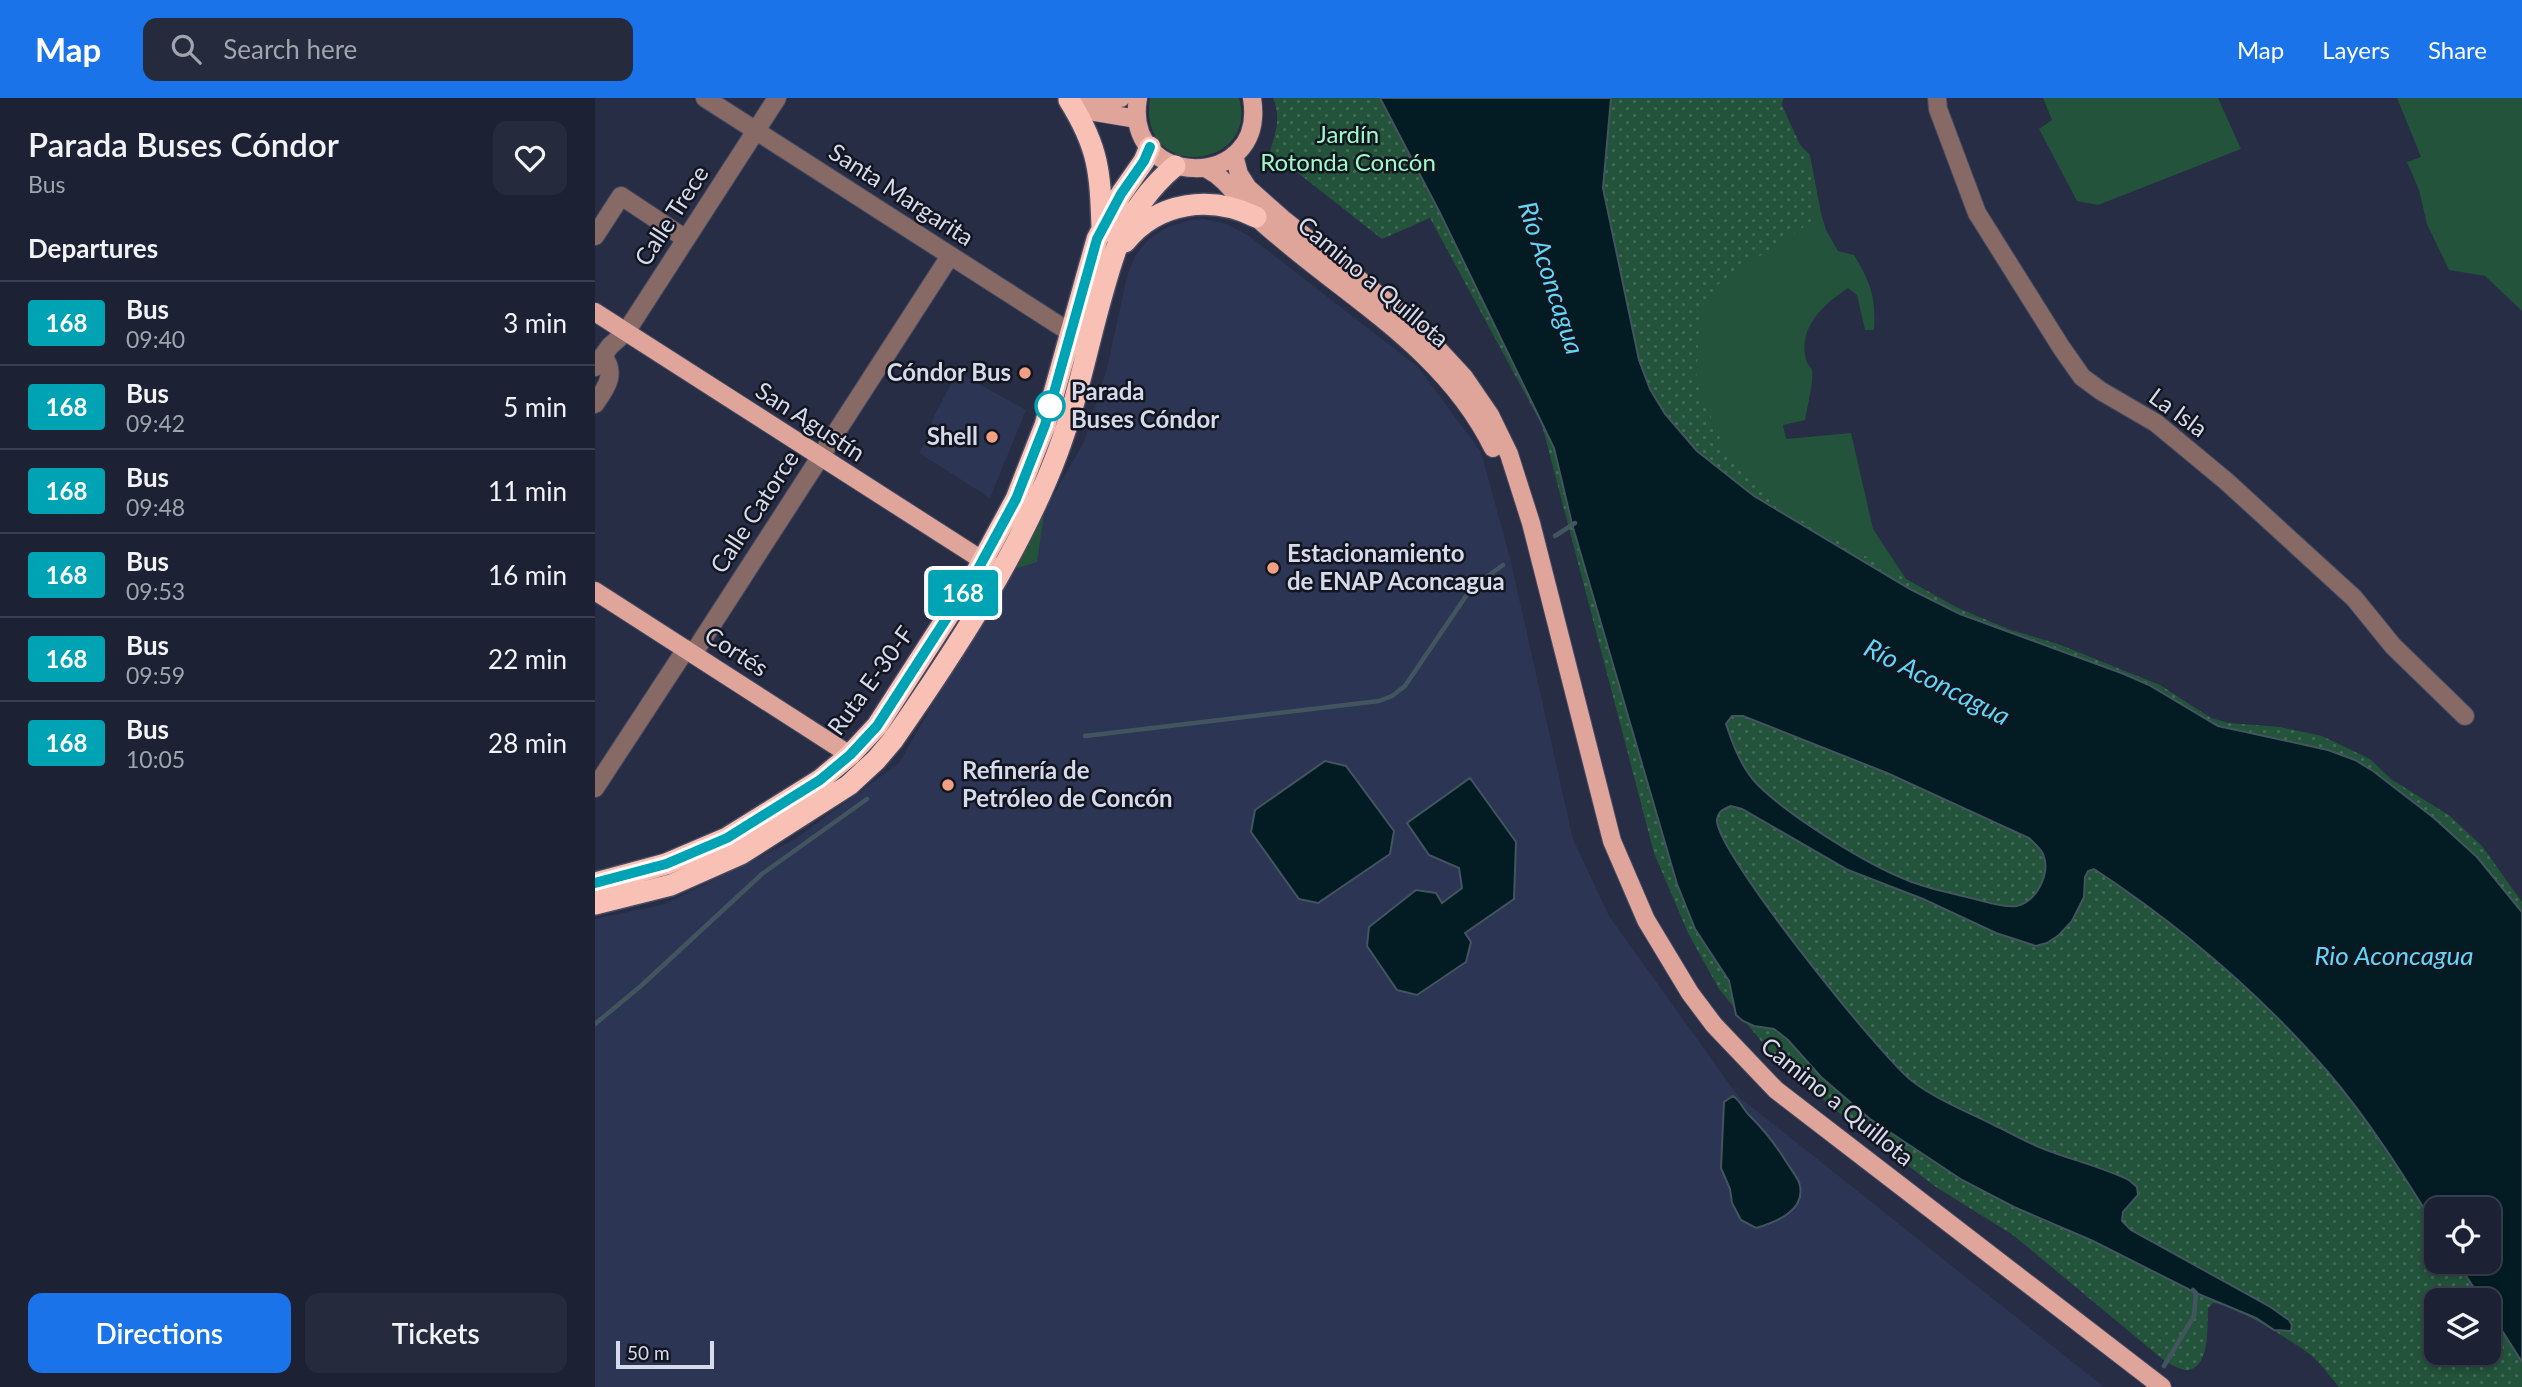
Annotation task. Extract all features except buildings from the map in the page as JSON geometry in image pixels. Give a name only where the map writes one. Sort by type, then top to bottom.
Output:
[{"type":"highway","points":[[1068,99],[1085,126],[1097,156],[1102,227]]},
{"type":"highway","name":"Ruta E-30-F","points":[[595,904],[661,888],[718,866],[774,834],[837,794],[859,776],[884,752],[902,728],[991,566],[1006,518],[1031,465],[1045,425],[1093,250],[1102,227],[1141,167],[1150,147]]},
{"type":"highway","name":"Ruta E-30-F","points":[[595,883],[666,864],[727,838],[820,780],[850,755],[889,710],[991,566],[1030,517],[1071,412],[1113,257],[1123,231],[1157,183],[1175,166]]},
{"type":"highway","points":[[1113,257],[1128,237],[1147,221],[1182,206],[1220,205],[1256,217]]},
{"type":"main road","points":[[1096,98],[1121,98]]},
{"type":"main road","points":[[1138,98],[1137,119],[1142,136],[1150,147],[1163,160],[1175,166],[1195,170],[1207,169],[1226,161],[1243,146],[1252,124],[1252,98]]},
{"type":"main road","points":[[1068,99],[1094,112],[1137,119]]},
{"type":"main road","name":"Camino a Quillota","points":[[1234,155],[1239,174],[1254,193],[1415,324],[1457,368],[1490,415],[1509,454],[1531,523],[1612,841],[1646,920],[1690,993],[1714,1024],[1776,1090],[2162,1387]]},
{"type":"main road","name":"Camino a Quillota","points":[[1207,169],[1226,181],[1256,217],[1405,336],[1443,373],[1480,424],[1531,523]]},
{"type":"main road","name":"San Agustín","points":[[595,312],[991,566]]},
{"type":"main road","name":"Cortés","points":[[595,590],[850,755]]},
{"type":"street","name":"Santa Margarita","points":[[705,98],[1071,333]]},
{"type":"street","name":"Calle Trece","points":[[595,404],[609,380],[609,367],[599,362],[610,346],[626,332],[777,98]]},
{"type":"street","name":"La Isla","points":[[1937,98],[1977,213],[2082,377],[2157,423],[2226,481],[2354,598],[2393,646],[2465,716]]},
{"type":"street","points":[[595,236],[621,196],[686,239]]},
{"type":"street","name":"Calle Catorce","points":[[595,788],[690,652],[950,256]]},
{"type":"shaded area","points":[[1203,219],[1227,224],[1249,236],[1418,367],[1481,452],[1510,558],[1573,839],[1609,916],[1738,1096],[2104,1387],[595,1387],[595,919],[665,904],[794,840],[899,763],[1084,442],[1107,368],[1127,276],[1135,256],[1149,239],[1167,227]]},
{"type":"shaded area","points":[[957,372],[1026,410],[990,498],[919,453],[933,429],[932,420]]},
{"type":"green space","points":[[1150,98],[1239,98],[1241,122],[1232,140],[1216,152],[1197,157],[1178,154],[1161,144],[1151,125]]},
{"type":"green space","name":"Jardín Rotonda Concón","points":[[1273,98],[1779,98],[1809,169],[1815,200],[1815,218],[1784,242],[1734,271],[1715,287],[1700,314],[1696,382],[1727,454],[1760,490],[1797,518],[1956,607],[2160,685],[2211,718],[2229,723],[2280,727],[2322,736],[2370,759],[2391,779],[2450,816],[2482,846],[2522,902],[2522,1387],[2339,1387],[2317,1361],[2295,1344],[2234,1309],[2213,1303],[2208,1308],[2206,1345],[2200,1363],[2186,1370],[2178,1368],[2166,1362],[2013,1235],[1936,1187],[1844,1117],[1778,1062],[1719,989],[1688,933],[1654,853],[1542,425],[1430,218],[1382,239],[1270,151],[1277,124]]},
{"type":"green space","points":[[1611,98],[1784,98],[1778,111],[1794,139],[1810,155],[1826,230],[1838,251],[1854,255],[1860,265],[1871,291],[1874,318],[1874,330],[1865,330],[1857,295],[1848,288],[1815,318],[1809,327],[1804,348],[1806,360],[1812,370],[1805,420],[1783,425],[1786,439],[1851,433],[1873,529],[1910,589],[1725,475],[1608,123]]},
{"type":"green space","points":[[2043,98],[2218,98],[2241,149],[2098,205],[2077,201],[2039,129],[2052,120]]},
{"type":"green space","points":[[2397,98],[2522,98],[2522,311],[2485,276],[2449,270],[2427,224],[2419,190],[2407,162],[2421,157]]},
{"type":"green space","points":[[1044,515],[1037,562],[1018,568],[1018,559]]},
{"type":"water","name":"Rio Aconcagua","points":[[1380,98],[1611,98],[1603,188],[1639,360],[1650,389],[1665,414],[1697,451],[1754,496],[1910,589],[1960,614],[2124,674],[2149,685],[2218,726],[2328,750],[2355,760],[2434,818],[2477,857],[2522,912],[2522,1362],[2501,1329],[2501,1288],[2474,1288],[2465,1274],[2501,1274],[2501,1197],[2424,1197],[2424,1209],[2398,1167],[2342,1089],[2274,1015],[2187,937],[2094,869],[2088,871],[2085,877],[2084,897],[2072,921],[2059,935],[2036,946],[1996,933],[1923,899],[1848,870],[1742,809],[1728,807],[1720,812],[1717,820],[1724,839],[1742,870],[1802,953],[1868,1034],[1912,1081],[1941,1099],[2031,1143],[2129,1180],[2137,1187],[2138,1195],[2123,1212],[2122,1221],[2131,1230],[2269,1306],[2289,1320],[2291,1331],[2274,1330],[2256,1318],[2196,1293],[1962,1180],[1870,1119],[1821,1077],[1788,1040],[1774,1029],[1754,1026],[1736,1015],[1729,981],[1695,929],[1677,884],[1572,524],[1554,448],[1440,213]],"holes":[[[1732,716],[1743,716],[1887,773],[2029,838],[2042,852],[2045,861],[2044,877],[2036,892],[2017,906],[2001,905],[1940,891],[1890,873],[1808,824],[1758,785],[1747,772],[1726,724]]]},
{"type":"water","points":[[1325,761],[1346,766],[1394,831],[1390,854],[1318,903],[1299,899],[1251,832],[1255,810]]},
{"type":"water","points":[[1470,778],[1516,842],[1514,899],[1465,933],[1471,942],[1466,962],[1417,995],[1397,990],[1367,946],[1369,927],[1416,890],[1436,893],[1442,903],[1462,888],[1459,868],[1429,855],[1407,823]]},
{"type":"water","points":[[1733,1096],[1783,1156],[1799,1182],[1801,1192],[1795,1207],[1788,1213],[1756,1228],[1741,1220],[1732,1203],[1730,1189],[1721,1168],[1724,1102]]},
{"type":"waterway","points":[[1555,536],[1575,523]]},
{"type":"waterway","points":[[1085,736],[1379,701],[1392,696],[1405,686],[1466,596],[1478,583],[1503,565]]},
{"type":"waterway","points":[[595,1024],[642,985],[762,874],[867,799]]},
{"type":"waterway","points":[[2164,1366],[2194,1316],[2196,1293],[2193,1290]]},
{"type":"bus line","name":"168","points":[[595,883],[666,864],[727,838],[820,780],[850,755],[877,726],[977,571],[1016,499],[1045,425],[1097,239],[1121,194],[1141,167],[1150,147]]},
{"type":"place","name":"Cóndor Bus","points":[[1025,373]]},
{"type":"place","name":"Parada Buses Cóndor","points":[[1050,406]]},
{"type":"place","name":"Shell","points":[[992,437]]},
{"type":"place","name":"Estacionamiento de ENAP Aconcagua","points":[[1273,568]]},
{"type":"place","name":"Refinería de Petróleo de Concón","points":[[948,785]]},
{"type":"water label","name":"Río Aconcagua","points":[[1551,278]]},
{"type":"water label","name":"Río Aconcagua","points":[[1937,682]]}]
